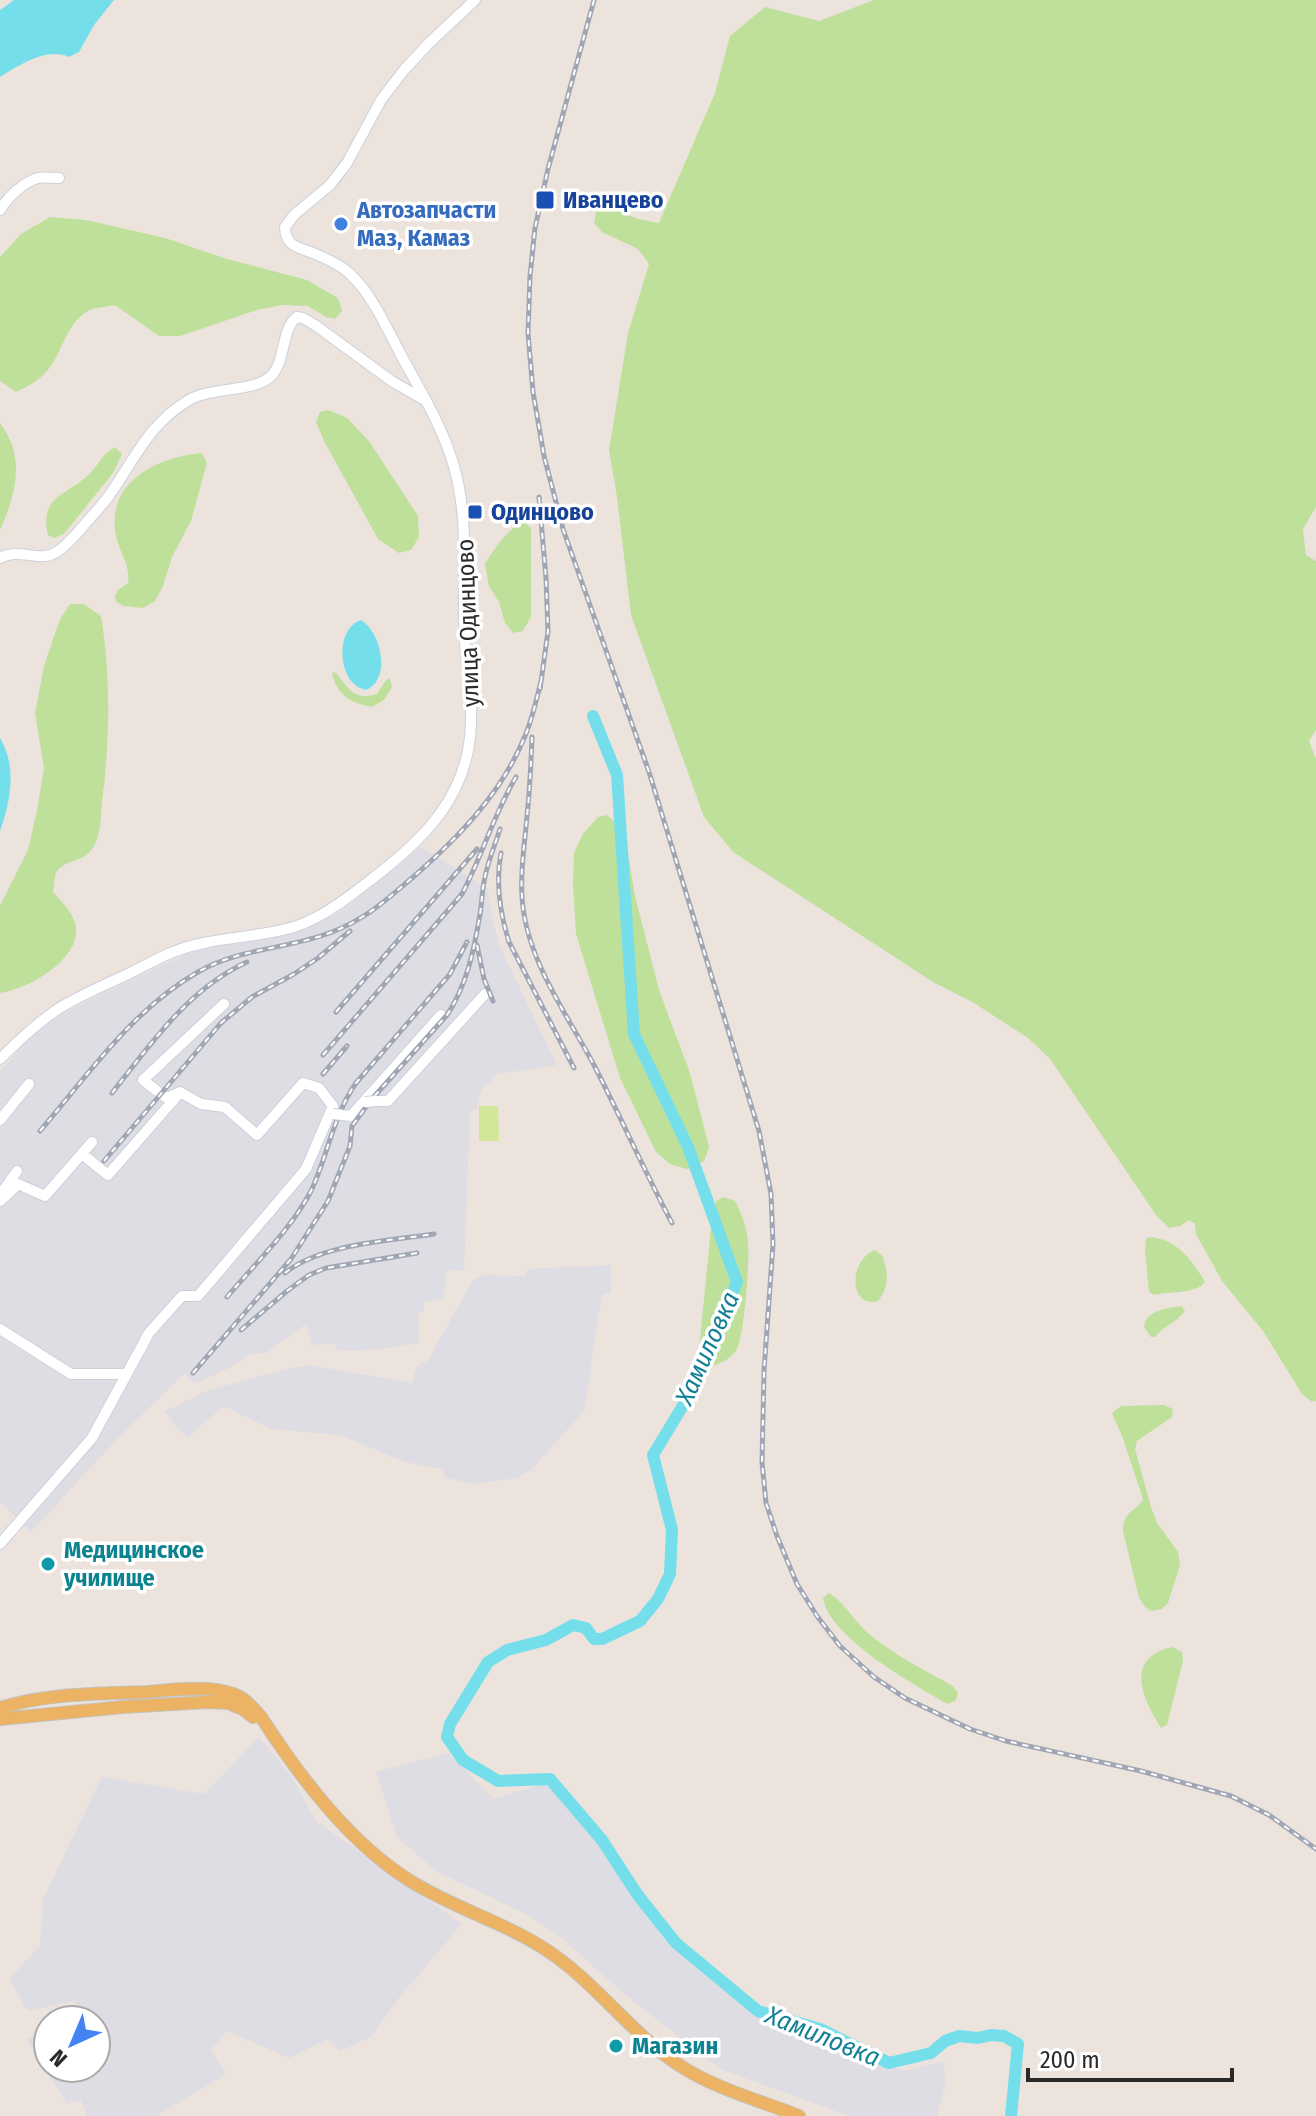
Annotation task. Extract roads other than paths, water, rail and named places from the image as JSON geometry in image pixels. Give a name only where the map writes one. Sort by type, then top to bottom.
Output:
[{"type":"main road","points":[[0,1708],[58,1697],[203,1689],[242,1698],[261,1717],[333,1814],[393,1870],[436,1895],[505,1926],[546,1949],[586,1981],[653,2045],[685,2069],[799,2116]]},
{"type":"main road","points":[[0,1719],[209,1702],[228,1703],[243,1709],[271,1732]]},
{"type":"street","name":"улица Одинцово","points":[[0,1059],[52,1013],[172,952],[197,944],[274,932],[313,919],[405,852],[428,829],[459,782],[471,719],[463,606],[464,518],[450,451],[376,308],[362,287],[348,272],[330,260],[292,244],[285,235],[285,227],[294,215],[330,185],[347,163],[381,100],[404,70],[475,0]]},
{"type":"street","points":[[0,210],[12,195],[37,178],[59,178]]},
{"type":"street","points":[[0,558],[12,553],[44,557],[57,553],[100,507],[149,433],[167,415],[207,392],[267,380],[280,362],[290,326],[297,317],[315,325],[393,382],[425,400]]},
{"type":"street","points":[[368,1102],[388,1101],[485,994]]},
{"type":"street","points":[[180,1092],[167,1098],[143,1080],[224,1004]]},
{"type":"street","points":[[335,1114],[351,1116],[368,1102],[441,1015]]},
{"type":"street","points":[[0,1544],[92,1438],[149,1333],[182,1296],[198,1296],[306,1169],[335,1114],[333,1106],[319,1088],[303,1083],[257,1135],[225,1107],[201,1104],[180,1092]]},
{"type":"street","points":[[0,1120],[29,1084]]},
{"type":"street","points":[[82,1154],[108,1175],[180,1092]]},
{"type":"street","points":[[0,1198],[18,1184],[45,1196],[92,1142]]},
{"type":"street","points":[[0,1198],[17,1171]]},
{"type":"street","points":[[0,1329],[71,1374],[126,1374]]},
{"type":"water","points":[[14,0],[114,0],[94,25],[79,52],[69,57],[60,54],[42,56],[0,77],[0,10]]},
{"type":"water","points":[[361,620],[374,634],[381,655],[379,676],[366,690],[349,678],[342,650],[348,631]]},
{"type":"water","points":[[0,738],[9,760],[10,784],[0,831]]},
{"type":"waterway","name":"Хамиловка","points":[[593,716],[617,775],[634,1034],[688,1147],[737,1282],[696,1384],[653,1455],[672,1530],[670,1574],[658,1599],[640,1621],[602,1639],[594,1639],[586,1628],[573,1625],[546,1640],[507,1650],[488,1662],[450,1724],[447,1737],[463,1760],[498,1781],[550,1779],[602,1840],[637,1894],[676,1943],[758,2011],[820,2029],[889,2063],[931,2053],[945,2041],[959,2036],[1004,2036],[1018,2044],[1011,2116]]},
{"type":"railway","points":[[594,0],[535,228],[528,333],[533,392],[544,456],[563,529],[649,772],[759,1131],[771,1194],[773,1244],[764,1371],[762,1462],[766,1503],[777,1536],[797,1584],[840,1646],[874,1677],[905,1698],[970,1729],[1006,1741],[1141,1771],[1231,1796],[1269,1815],[1316,1849]]},
{"type":"railway","points":[[539,497],[548,631],[540,689]]},
{"type":"railway","points":[[40,1131],[113,1044],[175,987],[198,972],[230,958],[316,938],[344,927],[375,908],[429,863],[462,831],[504,777],[528,729],[542,677]]},
{"type":"railway","points":[[532,737],[522,866],[525,919],[531,942],[550,986],[596,1069],[672,1223]]},
{"type":"railway","points":[[323,1055],[462,894],[516,777]]},
{"type":"railway","points":[[193,1373],[291,1259],[328,1201],[350,1146],[352,1126],[454,1004],[472,954],[486,871],[500,829]]},
{"type":"railway","points":[[336,1012],[477,849]]},
{"type":"railway","points":[[501,853],[499,898],[509,942],[574,1068]]},
{"type":"railway","points":[[104,1161],[221,1023],[252,997],[318,958],[350,931]]},
{"type":"railway","points":[[227,1297],[303,1205],[317,1177],[336,1122],[356,1083],[450,974],[467,942]]},
{"type":"railway","points":[[477,945],[484,979],[493,1001]]},
{"type":"railway","points":[[112,1093],[156,1037],[189,1002],[226,973],[247,962]]},
{"type":"railway","points":[[323,1074],[347,1046]]},
{"type":"railway","points":[[285,1273],[300,1263],[336,1250],[434,1234]]},
{"type":"railway","points":[[241,1330],[309,1275],[326,1268],[417,1253]]},
{"type":"place","name":"Иванцево","points":[[545,200]]},
{"type":"place","name":"Автозапчасти Маз, Камаз","points":[[341,224]]},
{"type":"place","name":"Одинцово","points":[[475,512]]},
{"type":"place","name":"Медицинское училище","points":[[48,1564]]},
{"type":"place","name":"Магазин","points":[[616,2046]]}]
